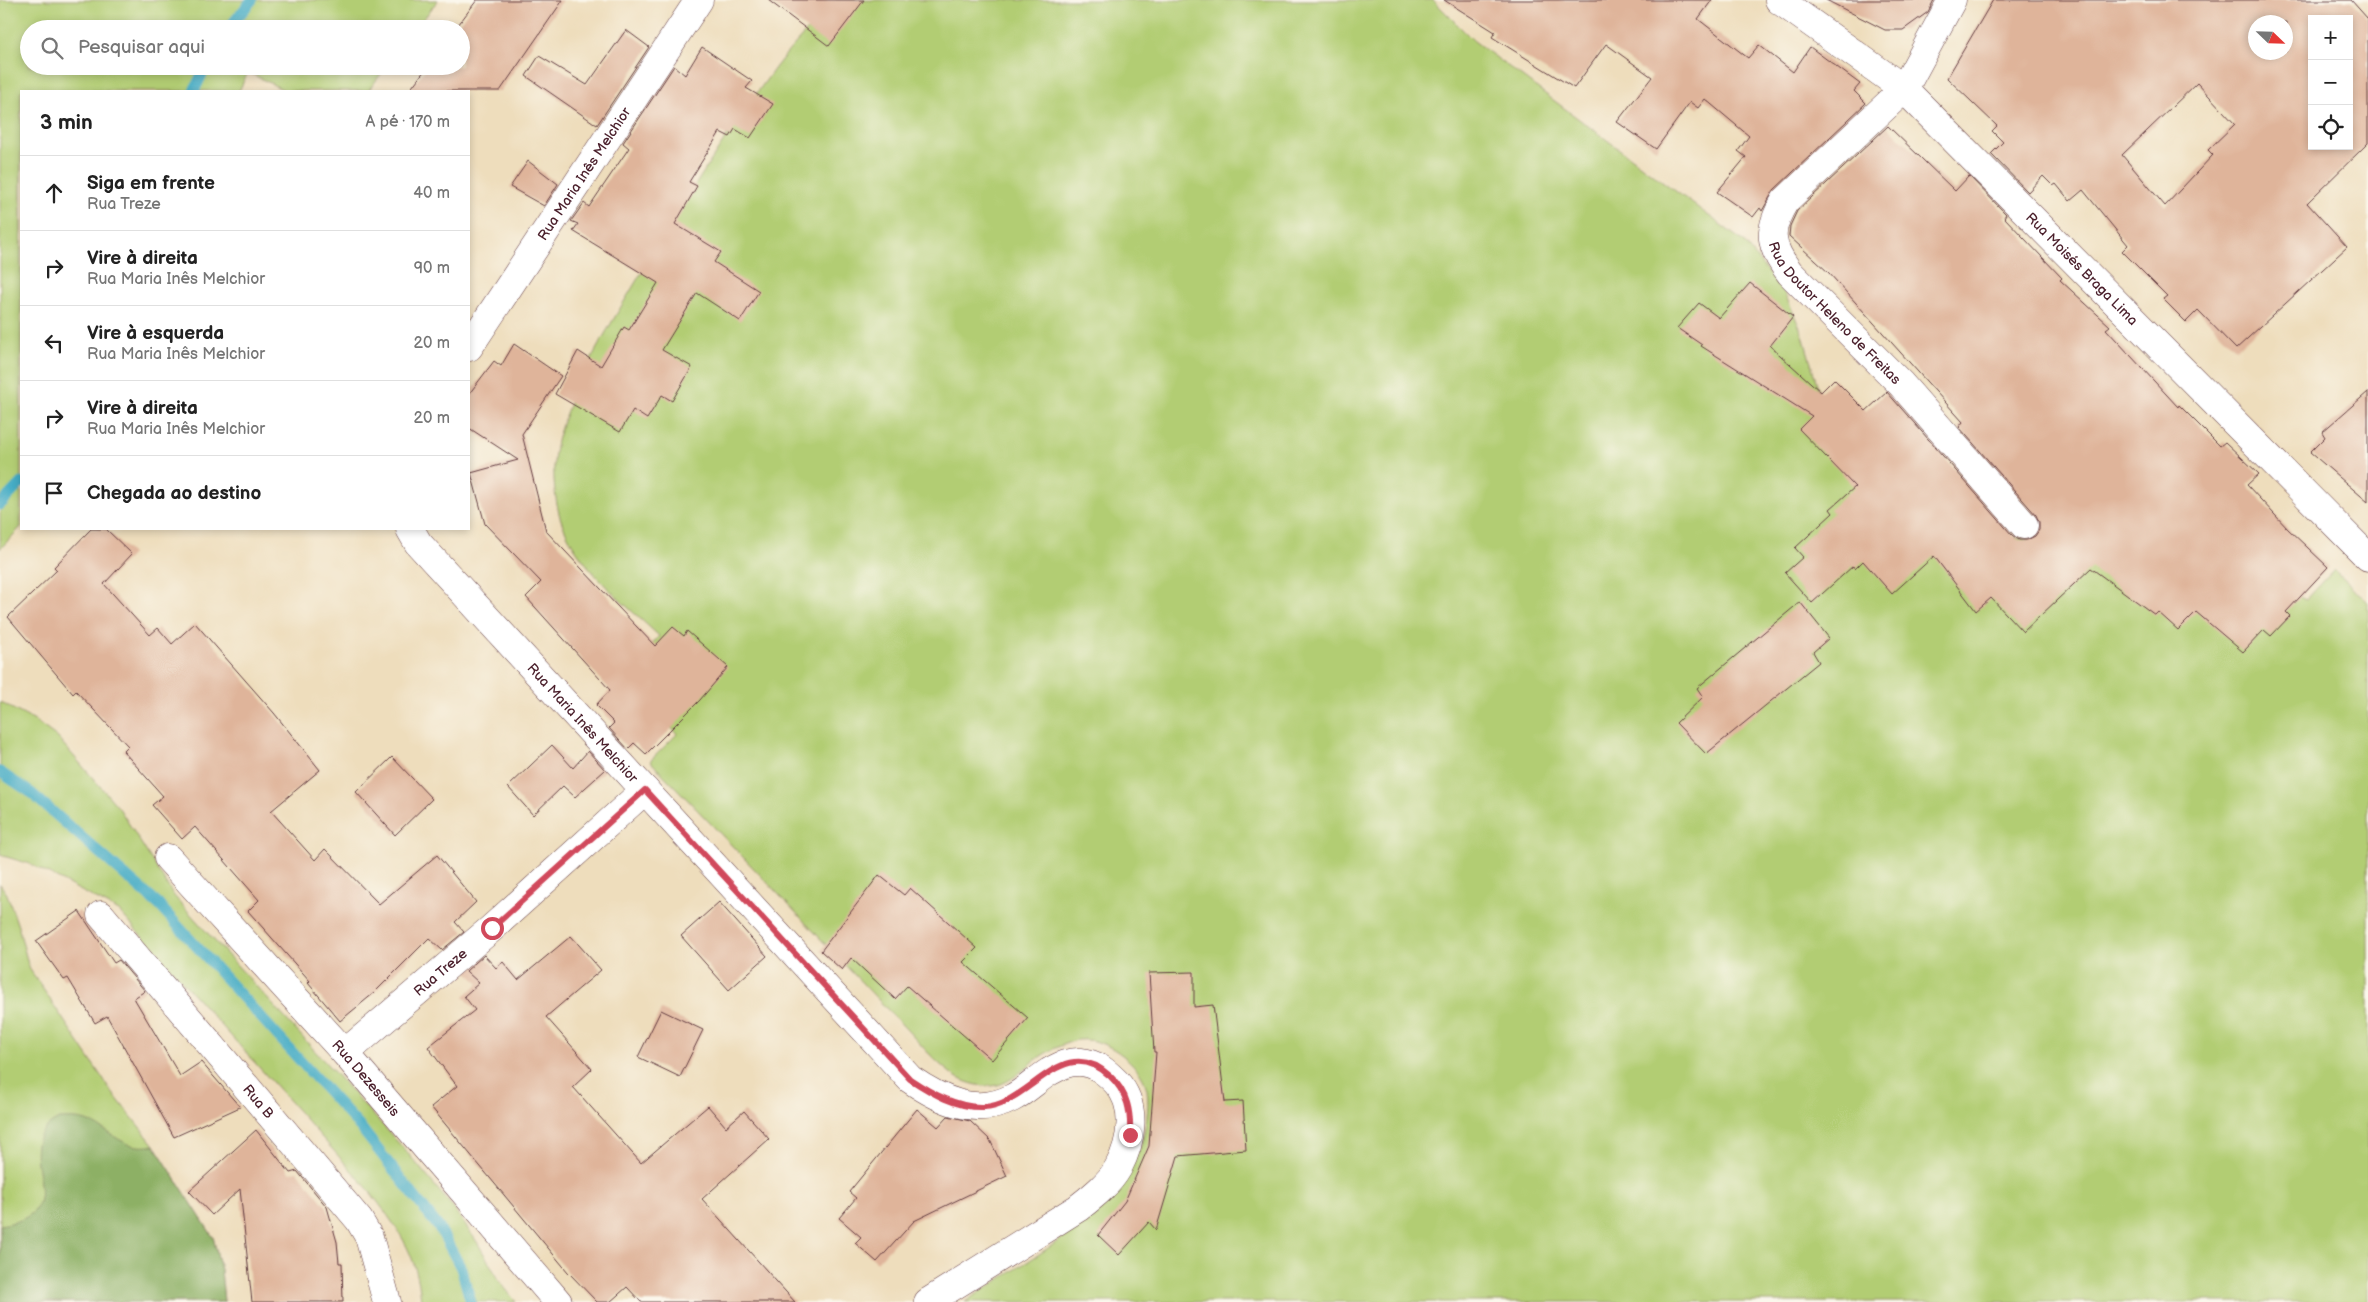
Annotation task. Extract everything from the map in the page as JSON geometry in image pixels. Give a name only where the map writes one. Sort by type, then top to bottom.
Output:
[{"type":"street","name":"Rua Maria Inês Melchior","points":[[470,345],[699,0]]},
{"type":"street","name":"Rua Moisés Braga Lima","points":[[1779,0],[1904,89],[2368,557]]},
{"type":"street","name":"Rua Doutor Heleno de Freitas","points":[[1952,0],[1904,89],[1784,201],[1774,218],[1772,234],[1776,256],[1790,273],[1901,384],[2024,525]]},
{"type":"street","name":"Rua Maria Inês Melchior","points":[[411,530],[418,543],[910,1079],[922,1087],[966,1106],[984,1107],[1013,1098],[1040,1078],[1070,1061],[1094,1065],[1104,1070],[1125,1095],[1130,1121],[1126,1149],[1118,1169],[1095,1195],[1078,1208],[928,1302]]},
{"type":"street","name":"Rua Treze","points":[[346,1053],[492,928],[645,790]]},
{"type":"street","name":"Rua Dezesseis","points":[[168,858],[346,1053],[558,1302]]},
{"type":"street","name":"Rua B","points":[[100,916],[359,1220],[369,1237],[387,1302]]},
{"type":"green space","points":[[0,0],[438,0],[423,20],[20,20],[20,75],[247,75],[239,90],[20,90],[20,528],[0,549]]},
{"type":"green space","points":[[836,0],[1433,0],[1474,41],[1744,242],[1785,294],[1803,335],[1827,420],[1959,520],[2017,538],[2095,541],[2173,538],[2306,600],[2334,570],[2368,602],[2368,1302],[965,1302],[1072,1231],[1107,1201],[1140,1148],[1148,1105],[1144,1080],[1119,1052],[1096,1041],[1073,1041],[1059,1046],[1038,1058],[1009,1080],[993,1086],[976,1085],[956,1077],[930,1055],[774,889],[650,761],[677,734],[625,675],[659,636],[588,567],[567,534],[560,517],[554,486],[555,454],[559,434],[582,376],[602,339],[685,202],[756,94],[782,59]]},
{"type":"green space","points":[[254,75],[380,75],[369,90],[284,90]]},
{"type":"green space","points":[[0,702],[35,721],[57,737],[119,808],[174,896],[405,1150],[451,1205],[477,1242],[501,1283],[516,1302],[421,1302],[415,1269],[404,1241],[368,1189],[119,911],[30,864],[0,855]]},
{"type":"green space","points":[[0,884],[7,894],[19,929],[29,968],[111,1091],[154,1145],[213,1237],[221,1270],[224,1302],[0,1302]]},
{"type":"green space","points":[[59,1119],[86,1121],[126,1143],[143,1146],[154,1145],[213,1237],[221,1270],[224,1302],[0,1302],[0,1225],[25,1218],[37,1207],[40,1194],[37,1146],[43,1131]]},
{"type":"building","points":[[477,0],[563,0],[500,91],[410,90],[421,75],[470,75],[470,20],[462,20]]},
{"type":"building","points":[[768,0],[864,0],[829,46]]},
{"type":"building","points":[[1444,0],[1712,0],[1698,19],[1748,58],[1759,45],[1793,72],[1810,47],[1860,84],[1854,91],[1866,103],[1774,190],[1762,211],[1760,208],[1753,217],[1717,192],[1746,157],[1738,151],[1749,136],[1705,99],[1698,108],[1690,102],[1656,149],[1617,122],[1652,77],[1606,44],[1574,88],[1492,37],[1495,32]]},
{"type":"building","points":[[1826,0],[1934,0],[1928,12],[1903,30],[1885,30]]},
{"type":"building","points":[[1993,0],[2351,0],[2368,19],[2368,143],[2307,203],[2347,247],[2236,349],[2198,310],[2186,322],[2163,299],[2167,296],[2122,251],[2128,245],[2083,190],[2070,201],[2056,184],[2053,186],[2043,176],[2028,192],[1991,154],[2003,142],[1992,131],[1997,126],[1947,78]],"holes":[[[2197,83],[2235,124],[2208,150],[2213,155],[2165,206],[2122,155]]]},
{"type":"building","points":[[626,30],[649,47],[597,125],[526,76],[539,56],[587,85]]},
{"type":"building","points":[[702,47],[752,81],[746,88],[773,104],[750,138],[735,129],[730,137],[720,132],[689,182],[697,186],[675,224],[721,252],[714,262],[759,291],[740,321],[697,293],[662,350],[692,367],[672,401],[662,395],[647,419],[633,410],[620,432],[555,394],[578,351],[601,366],[624,327],[629,330],[658,283],[573,231],[578,224],[571,221],[584,203],[589,207],[629,148],[623,143],[674,66],[685,75]]},
{"type":"building","points":[[1888,126],[1955,191],[1969,176],[2006,214],[2004,217],[2062,278],[2060,280],[2110,326],[2106,329],[2178,407],[2179,405],[2220,446],[2225,442],[2259,474],[2247,485],[2288,529],[2328,567],[2286,612],[2290,616],[2271,636],[2264,630],[2243,652],[2196,612],[2178,630],[2158,612],[2155,615],[2091,568],[2023,632],[1991,598],[1976,611],[1934,556],[1892,594],[1863,561],[1855,569],[1853,566],[1812,603],[1785,573],[1803,557],[1795,548],[1833,513],[1830,509],[1855,487],[1799,429],[1812,416],[1701,346],[1677,328],[1699,303],[1719,318],[1750,283],[1793,317],[1770,346],[1821,392],[1834,379],[1866,411],[1887,392],[2012,535],[2019,540],[2027,540],[2035,536],[2039,530],[2039,522],[2036,515],[1959,427],[1963,422],[1829,273],[1789,236],[1790,226],[1797,211]]},
{"type":"building","points":[[528,161],[558,184],[544,206],[510,187]]},
{"type":"building","points":[[514,344],[561,376],[522,434],[546,531],[655,646],[673,627],[684,636],[687,631],[728,667],[700,700],[646,754],[634,743],[628,749],[609,728],[614,723],[596,705],[610,690],[526,597],[541,582],[485,524],[471,473],[518,460],[470,429],[470,393],[494,361],[501,366]]},
{"type":"building","points":[[2368,392],[2368,502],[2310,452],[2325,437],[2322,432]]},
{"type":"building","points":[[90,530],[107,530],[132,554],[104,584],[150,635],[158,628],[172,644],[195,623],[274,713],[320,770],[271,811],[315,860],[325,849],[379,904],[437,855],[476,902],[455,922],[464,932],[442,950],[429,938],[374,993],[340,1021],[308,983],[310,981],[248,911],[259,900],[195,827],[182,839],[152,805],[163,796],[123,751],[128,746],[76,691],[73,694],[8,617],[57,570],[54,567]]},
{"type":"building","points":[[1800,602],[1829,638],[1813,652],[1819,662],[1706,754],[1676,723],[1703,697],[1697,688]]},
{"type":"building","points":[[552,745],[573,768],[588,751],[605,770],[575,797],[563,786],[533,815],[508,787]]},
{"type":"building","points":[[392,757],[432,799],[395,835],[356,792]]},
{"type":"building","points":[[879,875],[904,895],[910,888],[977,948],[963,962],[1028,1018],[992,1060],[907,986],[895,999],[851,958],[842,970],[821,951]]},
{"type":"building","points":[[719,902],[767,956],[729,990],[681,936]]},
{"type":"building","points":[[79,911],[114,963],[119,960],[145,991],[134,998],[180,1076],[201,1062],[240,1107],[174,1137],[107,1016],[95,1023],[68,978],[64,980],[36,941]]},
{"type":"building","points":[[571,936],[601,970],[546,1017],[592,1069],[573,1087],[641,1163],[708,1106],[726,1127],[744,1111],[769,1139],[702,1199],[795,1302],[641,1302],[627,1287],[610,1302],[597,1302],[568,1272],[431,1107],[457,1086],[428,1047],[475,1010],[464,996],[479,983],[466,971],[484,955],[496,968],[503,962],[518,980]]},
{"type":"building","points":[[1194,972],[1194,1007],[1213,1005],[1225,1102],[1243,1101],[1246,1150],[1178,1156],[1156,1230],[1149,1222],[1119,1255],[1098,1235],[1125,1201],[1149,1146],[1156,1052],[1154,1052],[1149,973]]},
{"type":"building","points":[[661,1010],[703,1030],[680,1077],[638,1057]]},
{"type":"building","points":[[917,1109],[938,1127],[948,1116],[970,1121],[990,1140],[1007,1176],[914,1221],[877,1262],[855,1243],[861,1237],[839,1218],[856,1198],[849,1192]]},
{"type":"building","points":[[256,1130],[290,1173],[297,1171],[327,1207],[337,1242],[339,1263],[342,1263],[343,1302],[252,1302],[240,1189],[212,1215],[189,1191]]},
{"type":"waterway","points":[[235,20],[252,0]]},
{"type":"waterway","points":[[194,90],[202,75]]},
{"type":"waterway","points":[[0,505],[20,484]]},
{"type":"waterway","points":[[0,772],[30,792],[159,905],[361,1128],[440,1229],[461,1268],[471,1302]]},
{"type":"route","points":[[492,928],[645,790],[910,1079],[922,1087],[952,1101],[966,1106],[984,1107],[999,1104],[1013,1098],[1040,1078],[1070,1061],[1083,1062],[1104,1070],[1119,1085],[1129,1107],[1130,1135]]}]
